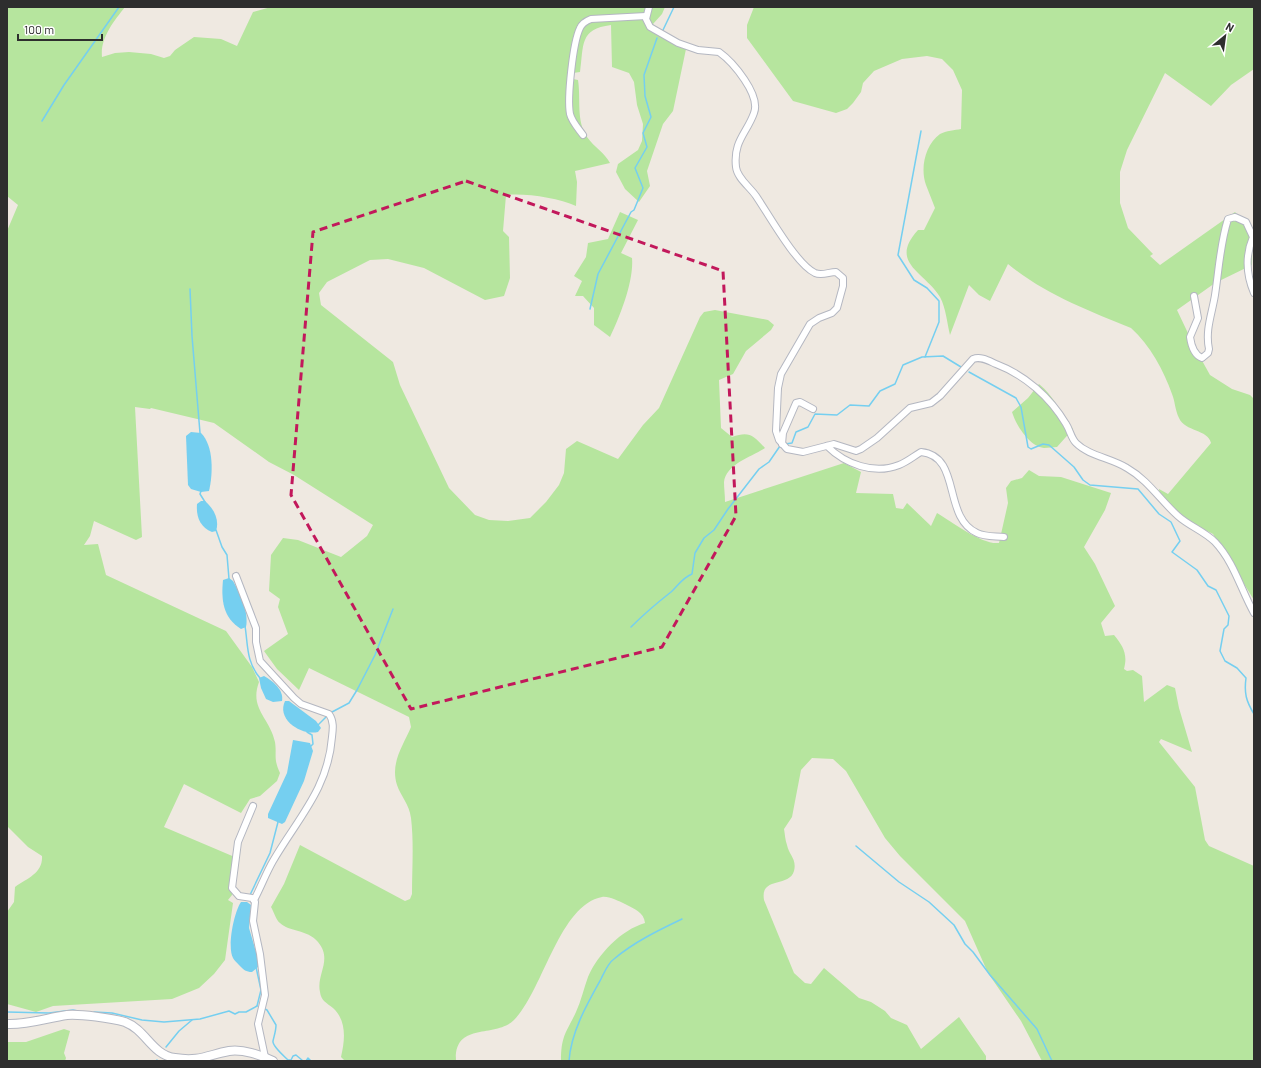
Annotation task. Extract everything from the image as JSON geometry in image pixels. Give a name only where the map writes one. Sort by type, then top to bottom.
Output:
[{"type":"street","points":[[649,7],[646,22],[650,27],[678,43],[698,50],[719,52],[746,82],[753,95],[755,109],[739,142],[736,156],[737,172],[757,198],[785,240],[809,268],[819,274],[836,272],[843,278],[843,286],[836,308],[832,313],[819,318],[810,324],[781,374],[778,388],[776,424],[777,436],[782,444],[787,449],[798,452],[817,450],[827,446],[839,444],[856,451],[877,438],[910,408],[931,402],[940,396],[977,357],[1001,365],[1029,381],[1041,392],[1066,424],[1074,441],[1081,447],[1118,463],[1135,473],[1151,486],[1177,515],[1214,540],[1230,563],[1254,614]]},
{"type":"street","points":[[582,135],[574,123],[570,113],[570,85],[579,28],[586,21],[591,19],[646,16]]},
{"type":"street","points":[[1194,296],[1198,318],[1190,337],[1198,357],[1202,358],[1208,353],[1209,349],[1208,323],[1215,298],[1219,258],[1225,229],[1228,220],[1234,217],[1246,222],[1253,236],[1247,252],[1247,260],[1254,293]]},
{"type":"street","points":[[782,444],[783,433],[796,403],[800,402],[813,409]]},
{"type":"street","points":[[827,446],[847,462],[870,467],[893,467],[921,452],[933,456],[945,467],[961,520],[971,530],[978,534],[1004,537]]},
{"type":"street","points":[[236,576],[256,628],[256,642],[260,661],[294,698],[301,704],[329,714],[333,724],[330,754],[320,787],[310,806],[273,861],[254,900],[253,921],[260,954],[265,995],[258,1024],[265,1057]]},
{"type":"street","points":[[253,806],[238,842],[235,854],[232,888],[239,896],[254,900]]},
{"type":"street","points":[[7,1024],[16,1025],[69,1015],[111,1019],[124,1022],[136,1028],[156,1051],[169,1057],[201,1060],[238,1051],[265,1057],[273,1061]]},
{"type":"highlighted area","points":[[466,181],[723,271],[736,516],[662,647],[411,709],[291,495],[313,232]]},
{"type":"green space","points":[[7,7],[125,7],[112,24],[105,37],[102,57],[115,53],[129,52],[151,54],[164,58],[170,56],[175,50],[194,37],[221,39],[237,46],[253,12],[271,7],[665,7],[662,14],[653,24],[657,29],[686,49],[673,111],[663,124],[647,171],[650,186],[639,202],[625,189],[616,172],[618,164],[638,150],[642,141],[643,124],[637,105],[634,82],[629,73],[612,67],[611,25],[593,30],[588,35],[583,46],[580,72],[573,73],[573,79],[578,80],[581,124],[587,137],[610,163],[575,171],[577,182],[576,206],[542,197],[506,195],[503,231],[509,237],[510,278],[504,296],[485,300],[424,268],[388,259],[370,260],[327,282],[319,293],[321,305],[393,362],[400,385],[449,488],[475,515],[489,520],[508,521],[530,518],[546,502],[559,485],[564,473],[566,449],[577,441],[618,459],[643,425],[659,408],[700,317],[704,312],[715,310],[768,320],[774,325],[771,330],[746,351],[733,374],[719,380],[721,428],[732,437],[743,434],[750,435],[765,448],[729,470],[724,482],[725,502],[844,463],[861,472],[856,493],[893,494],[896,508],[903,509],[907,503],[931,526],[937,513],[976,537],[992,543],[999,543],[1008,503],[1006,488],[1011,481],[1022,478],[1029,470],[1039,476],[1061,477],[1111,493],[1105,510],[1084,547],[1095,564],[1115,606],[1101,623],[1105,636],[1114,635],[1120,643],[1125,655],[1124,669],[1127,671],[1133,670],[1142,676],[1144,702],[1167,685],[1175,688],[1179,708],[1192,752],[1161,739],[1159,742],[1195,787],[1205,840],[1209,846],[1254,866],[1254,1061],[1042,1061],[1021,1021],[988,973],[965,921],[900,856],[885,838],[846,771],[833,759],[812,758],[801,770],[792,817],[784,829],[786,843],[795,867],[794,871],[787,879],[770,885],[766,888],[764,893],[764,900],[794,973],[805,983],[811,984],[824,968],[859,998],[871,1002],[885,1011],[891,1018],[907,1025],[921,1049],[959,1017],[986,1056],[986,1061],[561,1061],[563,1040],[578,1008],[592,968],[604,952],[619,937],[636,926],[645,923],[641,913],[635,909],[611,898],[602,897],[587,903],[574,916],[563,932],[534,990],[514,1020],[506,1026],[497,1029],[468,1035],[462,1040],[457,1049],[456,1061],[345,1061],[341,1057],[344,1031],[341,1019],[338,1013],[325,1002],[321,995],[319,985],[324,961],[322,949],[314,938],[288,928],[280,923],[271,907],[284,884],[300,845],[405,901],[410,899],[412,894],[413,856],[411,818],[409,808],[397,785],[395,769],[398,755],[411,727],[409,717],[309,668],[299,690],[277,669],[264,651],[288,634],[278,607],[280,599],[269,591],[271,555],[283,538],[298,540],[341,557],[367,536],[373,525],[294,475],[269,462],[214,423],[151,408],[135,407],[142,537],[136,540],[94,521],[90,536],[84,545],[98,544],[106,575],[226,631],[252,667],[259,682],[257,691],[258,707],[269,726],[275,742],[277,764],[280,773],[277,781],[260,796],[250,799],[241,813],[184,784],[164,827],[237,858],[232,895],[228,900],[233,903],[225,960],[214,974],[199,988],[172,999],[53,1006],[36,1012],[7,1004],[7,912],[14,902],[15,887],[30,878],[37,871],[42,862],[42,856],[28,847],[7,826],[7,231],[18,205],[7,196]]},
{"type":"green space","points":[[754,7],[1254,7],[1254,69],[1231,85],[1211,106],[1165,73],[1127,150],[1120,172],[1120,203],[1128,228],[1153,254],[1150,256],[1160,265],[1235,212],[1248,230],[1252,250],[1252,265],[1215,283],[1177,310],[1210,375],[1232,389],[1250,395],[1254,399],[1254,600],[1213,534],[1182,518],[1160,497],[1159,489],[1168,494],[1211,443],[1206,435],[1182,423],[1161,367],[1144,342],[1131,328],[1067,301],[1036,284],[1008,264],[990,301],[979,295],[969,285],[950,335],[945,311],[940,297],[934,288],[912,266],[908,259],[907,251],[910,241],[918,230],[924,230],[935,208],[924,178],[924,164],[927,150],[940,134],[961,129],[962,90],[953,70],[942,59],[927,56],[902,59],[874,71],[863,83],[861,92],[847,109],[836,113],[793,101],[747,38],[747,25]]},
{"type":"green space","points":[[620,212],[638,220],[621,253],[632,258],[631,277],[622,309],[610,337],[594,325],[594,308],[583,296],[575,296],[582,281],[574,276],[586,257],[588,243],[608,239]]},
{"type":"green space","points":[[1039,384],[1053,400],[1073,429],[1057,447],[1044,448],[1033,443],[1020,429],[1012,412],[1028,398]]},
{"type":"green space","points":[[64,1029],[70,1031],[64,1053],[66,1058],[65,1061],[7,1061],[7,1042],[26,1042]]},
{"type":"water","points":[[191,432],[201,433],[208,445],[212,469],[209,491],[201,492],[191,489],[188,485],[186,436]]},
{"type":"water","points":[[201,501],[205,501],[215,514],[217,522],[216,531],[212,532],[204,527],[198,517],[197,504]]},
{"type":"water","points":[[229,578],[236,586],[245,609],[247,621],[246,627],[241,629],[230,620],[224,608],[222,595],[223,580]]},
{"type":"water","points":[[264,676],[271,680],[280,690],[282,701],[273,702],[266,699],[261,688],[259,678]]},
{"type":"water","points":[[285,701],[289,701],[316,721],[321,728],[318,732],[305,732],[292,725],[284,714],[283,708]]},
{"type":"water","points":[[293,740],[310,743],[313,751],[304,781],[285,822],[282,824],[268,818],[268,814],[287,773]]},
{"type":"water","points":[[241,902],[247,902],[251,905],[249,928],[259,962],[258,967],[252,972],[242,968],[234,960],[231,953],[232,930],[236,913]]},
{"type":"waterway","points":[[42,121],[64,85],[119,7]]},
{"type":"waterway","points":[[663,30],[674,7]]},
{"type":"waterway","points":[[590,309],[598,274],[631,212],[634,210],[643,188],[635,168],[647,147],[643,133],[651,117],[645,96],[644,75],[657,38]]},
{"type":"waterway","points":[[921,131],[898,255],[914,280],[927,288],[939,301],[939,322],[925,357]]},
{"type":"waterway","points":[[190,289],[192,336],[200,433]]},
{"type":"waterway","points":[[785,444],[792,443],[796,432],[808,427],[815,414],[837,415],[850,405],[869,406],[880,391],[895,384],[903,365],[922,357],[943,356],[961,367]]},
{"type":"waterway","points":[[969,372],[1016,398],[1021,407],[1028,447],[1031,449],[1043,444],[1049,445],[1074,467],[1083,480],[1090,485],[1138,489],[1159,514],[1171,522],[1180,541],[1172,552],[1197,570],[1208,586],[1216,590],[1229,616],[1228,625],[1224,629],[1220,651],[1225,661],[1237,668],[1246,678],[1246,697],[1254,714]]},
{"type":"waterway","points":[[631,627],[683,580],[692,574],[695,553],[704,538],[714,530],[728,509],[759,469],[769,462],[780,446]]},
{"type":"waterway","points":[[201,491],[200,494],[205,502]]},
{"type":"waterway","points":[[216,530],[222,547],[227,555],[229,579]]},
{"type":"waterway","points":[[332,712],[349,703],[357,690],[375,655],[393,609]]},
{"type":"waterway","points":[[245,626],[247,646],[252,666],[260,678]]},
{"type":"waterway","points":[[317,726],[327,716]]},
{"type":"waterway","points":[[307,732],[312,735],[313,744],[311,746]]},
{"type":"waterway","points":[[250,895],[270,853],[278,822]]},
{"type":"waterway","points":[[856,846],[899,882],[929,902],[954,925],[965,944],[1037,1029],[1052,1061]]},
{"type":"waterway","points":[[569,1061],[570,1050],[580,1018],[606,968],[612,961],[638,942],[682,919]]},
{"type":"waterway","points":[[256,967],[261,990],[257,1006]]},
{"type":"waterway","points":[[94,1012],[112,1013],[142,1020],[164,1022],[200,1019],[229,1011],[235,1014],[239,1012],[246,1012],[257,1006]]},
{"type":"waterway","points":[[263,1008],[267,1010],[276,1025],[273,1041],[276,1048],[288,1060],[291,1060],[293,1056],[296,1055],[303,1061]]},
{"type":"waterway","points":[[7,1012],[49,1013],[73,1010],[78,1011]]},
{"type":"waterway","points":[[166,1047],[179,1031],[192,1020]]},
{"type":"waterway","points":[[306,1061],[308,1058],[311,1061]]}]
